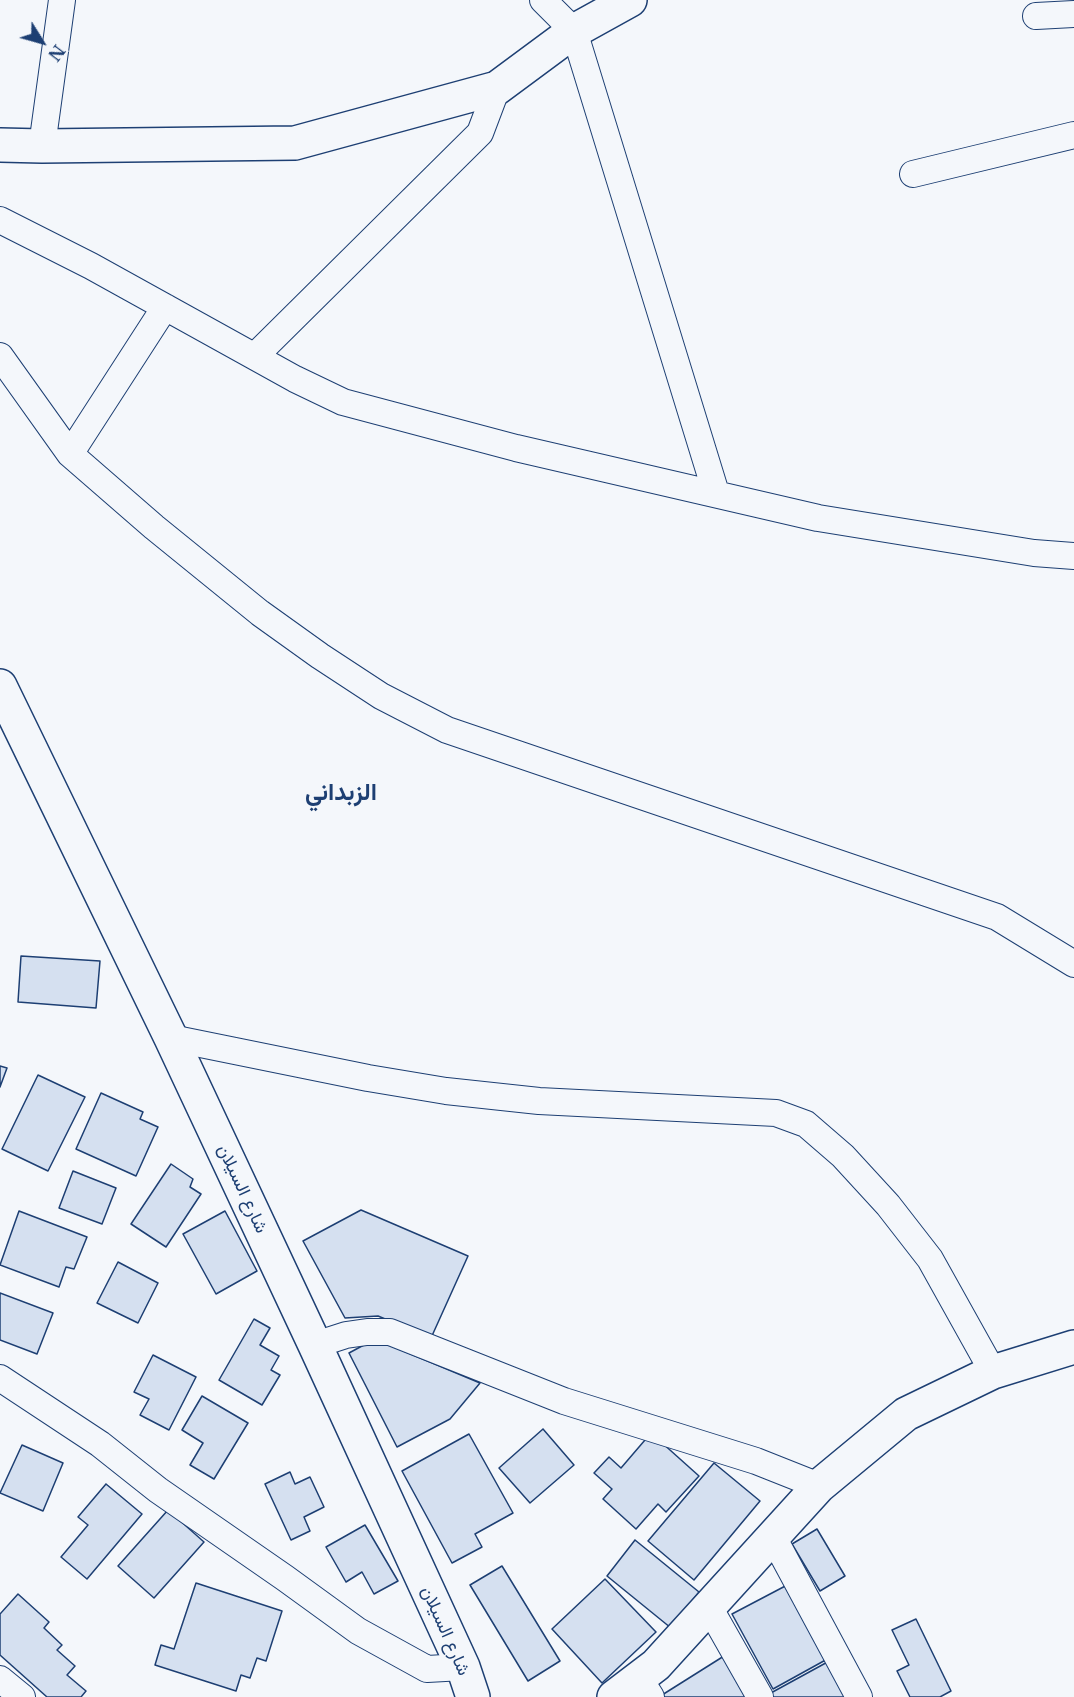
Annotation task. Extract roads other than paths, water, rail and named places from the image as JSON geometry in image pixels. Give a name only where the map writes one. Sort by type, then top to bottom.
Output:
[{"type":"main road","points":[[0,145],[295,143],[497,88],[574,31],[630,0]]},
{"type":"main road","name":"شارع السيلان","points":[[0,686],[171,1038],[315,1345],[468,1682]]},
{"type":"main road","points":[[635,1691],[819,1486],[906,1414],[993,1372],[1074,1347]]},
{"type":"street","points":[[42,146],[62,0]]},
{"type":"street","points":[[543,0],[574,31],[716,493]]},
{"type":"street","points":[[1036,16],[1074,14]]},
{"type":"street","points":[[255,356],[480,134],[497,88]]},
{"type":"street","points":[[913,174],[1074,135]]},
{"type":"street","points":[[0,220],[91,266],[295,379],[343,402],[516,448],[818,518],[1034,554],[1074,556]]},
{"type":"street","points":[[70,454],[165,307]]},
{"type":"street","points":[[0,356],[70,454],[154,527],[260,613],[381,696],[447,730],[997,916],[1074,964]]},
{"type":"street","points":[[171,1038],[368,1078],[446,1091],[539,1101],[776,1113],[807,1124],[843,1156],[888,1205],[930,1259],[993,1372]]},
{"type":"street","points":[[315,1345],[346,1335],[390,1332],[564,1401],[756,1461],[819,1486]]},
{"type":"street","points":[[0,1378],[100,1444],[158,1490],[358,1631],[427,1669],[468,1682]]},
{"type":"street","points":[[772,1537],[859,1697]]},
{"type":"street","points":[[709,1607],[760,1697]]},
{"type":"street","points":[[0,1679],[22,1697]]},
{"type":"district","name":"الزبداني","points":[[341,793]]}]
